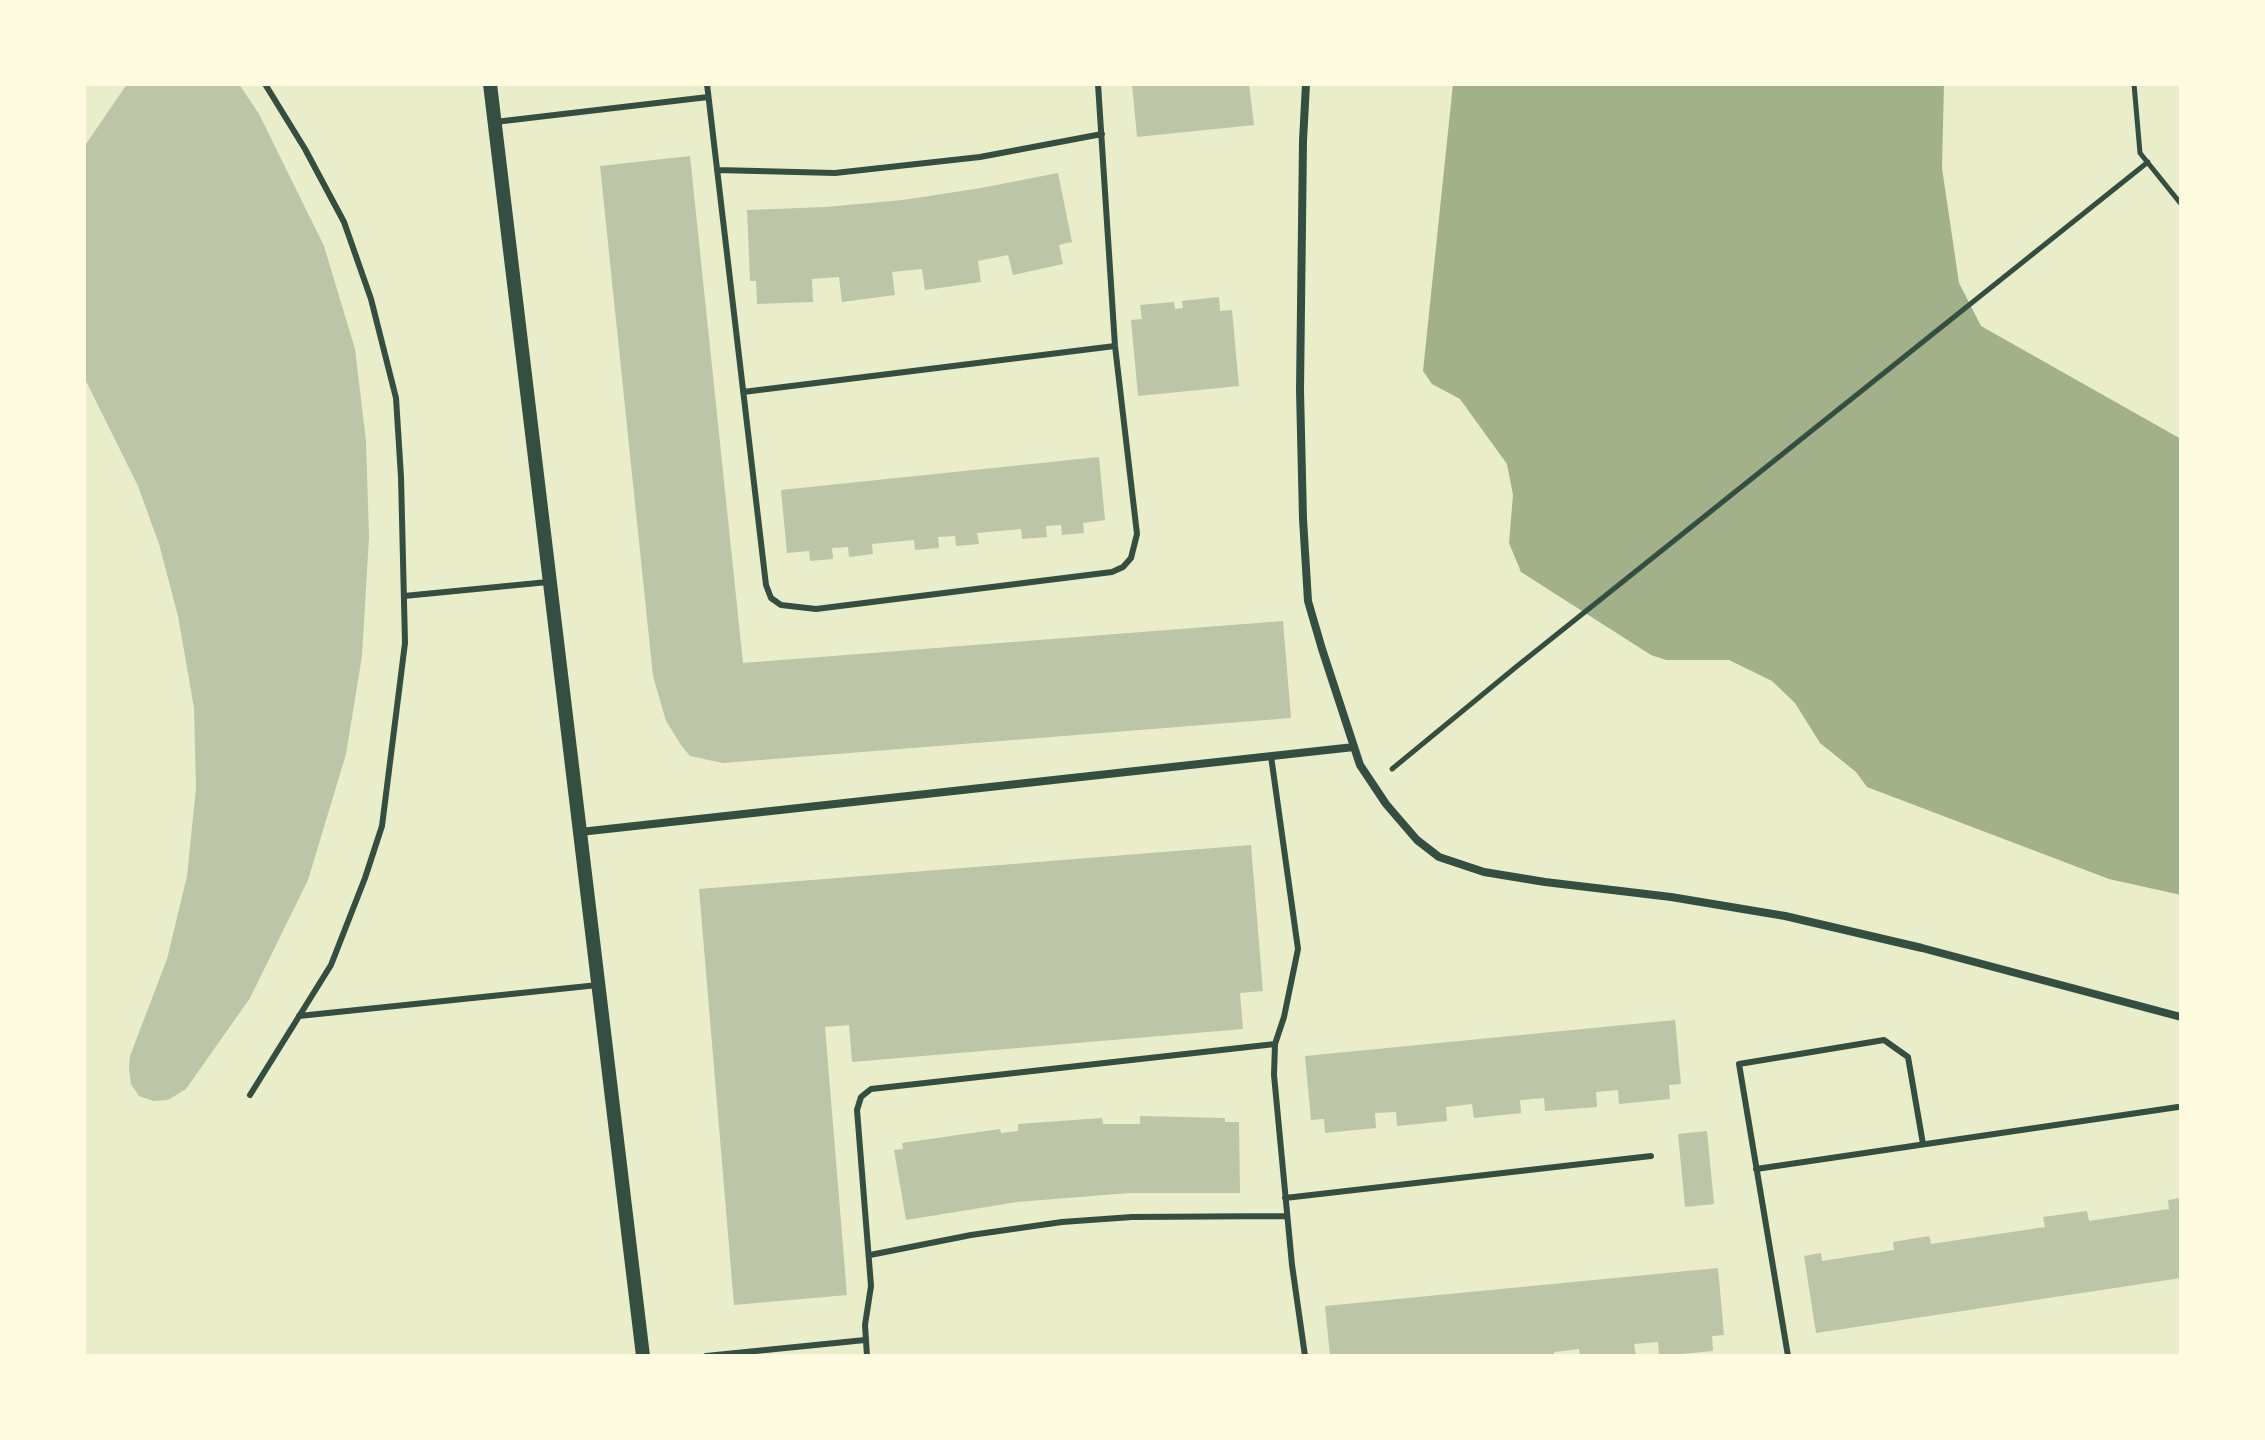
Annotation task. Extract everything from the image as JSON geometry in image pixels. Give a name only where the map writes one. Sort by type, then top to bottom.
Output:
[{"type":"street","points":[[490,84],[643,1356]]},
{"type":"street","points":[[1306,84],[1300,390],[1308,601],[1360,765],[1386,804],[1417,840],[1439,857],[1484,872],[1785,916],[1922,948],[2181,1017]]},
{"type":"street","points":[[580,832],[1354,747]]},
{"type":"lane","points":[[250,1095],[331,965],[365,878],[382,826],[405,643],[396,398],[371,299],[344,222],[305,149],[265,84]]},
{"type":"lane","points":[[707,84],[766,585],[771,598],[781,605],[816,609],[1112,572],[1123,567],[1131,558],[1137,534],[1115,346],[1098,84]]},
{"type":"lane","points":[[495,122],[708,97]]},
{"type":"lane","points":[[717,170],[835,173],[980,157],[1102,134]]},
{"type":"lane","points":[[743,392],[1115,346]]},
{"type":"lane","points":[[404,596],[551,581]]},
{"type":"lane","points":[[1271,756],[1298,949],[1275,1044],[1274,1075],[1285,1198],[1305,1356]]},
{"type":"lane","points":[[299,1016],[599,985]]},
{"type":"lane","points":[[1788,1356],[1739,1064],[1884,1040],[1908,1057],[1923,1144]]},
{"type":"lane","points":[[867,1356],[865,1325],[871,1286],[870,1255],[857,1110],[861,1097],[871,1089],[1275,1044]]},
{"type":"lane","points":[[1756,1169],[2178,1107]]},
{"type":"lane","points":[[1285,1198],[1651,1156]]},
{"type":"lane","points":[[870,1255],[971,1235],[1062,1222],[1132,1217],[1287,1216]]},
{"type":"lane","points":[[706,1356],[865,1340]]},
{"type":"path","points":[[2134,84],[2140,153],[2181,204]]},
{"type":"path","points":[[1373,785],[2148,162]]},
{"type":"shaded area","points":[[1453,84],[1944,84],[1942,168],[1959,283],[1981,326],[2181,439],[2181,895],[2109,879],[1867,787],[1856,772],[1820,743],[1795,703],[1772,681],[1729,660],[1666,660],[1651,655],[1521,572],[1509,543],[1513,495],[1507,464],[1460,399],[1432,384],[1423,371]]},
{"type":"building","points":[[127,84],[239,84],[259,114],[324,246],[355,349],[366,441],[369,537],[362,656],[346,754],[308,880],[250,998],[186,1089],[168,1100],[153,1101],[139,1096],[131,1084],[130,1056],[167,959],[187,876],[196,788],[194,708],[178,616],[159,544],[138,486],[84,377],[84,147]]},
{"type":"building","points":[[1132,84],[1249,84],[1254,125],[1137,137]]},
{"type":"building","points":[[690,156],[743,663],[1283,621],[1291,718],[723,763],[690,756],[666,721],[653,676],[600,166]]},
{"type":"building","points":[[1058,173],[1072,242],[1059,245],[1063,264],[1013,275],[1008,255],[978,261],[981,282],[925,290],[922,269],[892,272],[895,295],[842,302],[839,277],[812,279],[813,302],[757,304],[756,281],[750,281],[747,210],[903,200]]},
{"type":"building","points":[[1219,297],[1220,311],[1232,310],[1239,386],[1138,396],[1131,320],[1142,319],[1140,305],[1174,302],[1175,309],[1183,308],[1182,301]]},
{"type":"building","points":[[1099,457],[1105,520],[1083,523],[1084,533],[1062,535],[1061,525],[1046,526],[1047,537],[1022,539],[1021,529],[977,533],[979,544],[956,546],[955,536],[938,537],[939,548],[915,550],[914,540],[872,544],[873,554],[849,557],[848,547],[832,548],[833,559],[810,561],[809,551],[787,553],[781,490]]},
{"type":"building","points":[[1251,845],[1263,991],[1240,993],[1243,1029],[852,1062],[849,1025],[825,1027],[847,1295],[734,1305],[699,889]]},
{"type":"building","points":[[1675,1020],[1681,1084],[1669,1085],[1670,1099],[1619,1104],[1618,1090],[1596,1092],[1597,1107],[1545,1111],[1544,1098],[1520,1100],[1521,1113],[1474,1118],[1472,1104],[1446,1107],[1447,1121],[1397,1126],[1396,1112],[1375,1113],[1376,1128],[1325,1133],[1324,1119],[1311,1120],[1305,1056]]},
{"type":"building","points":[[1140,1116],[1225,1118],[1225,1122],[1239,1122],[1240,1193],[1129,1193],[1017,1202],[906,1220],[894,1150],[903,1149],[902,1143],[1000,1129],[1001,1133],[1018,1131],[1018,1124],[1102,1118],[1103,1124],[1140,1124]]},
{"type":"building","points":[[1707,1131],[1714,1204],[1685,1207],[1678,1134]]},
{"type":"building","points":[[2181,1198],[2181,1278],[1816,1333],[1804,1256],[1821,1253],[1822,1261],[1894,1250],[1893,1242],[1929,1236],[1931,1244],[2045,1227],[2043,1217],[2087,1211],[2089,1221],[2169,1209],[2168,1200]]},
{"type":"building","points":[[1718,1268],[1724,1335],[1712,1336],[1713,1351],[1659,1356],[1658,1342],[1634,1344],[1636,1356],[1580,1356],[1579,1349],[1554,1352],[1554,1356],[1330,1356],[1325,1306]]}]
